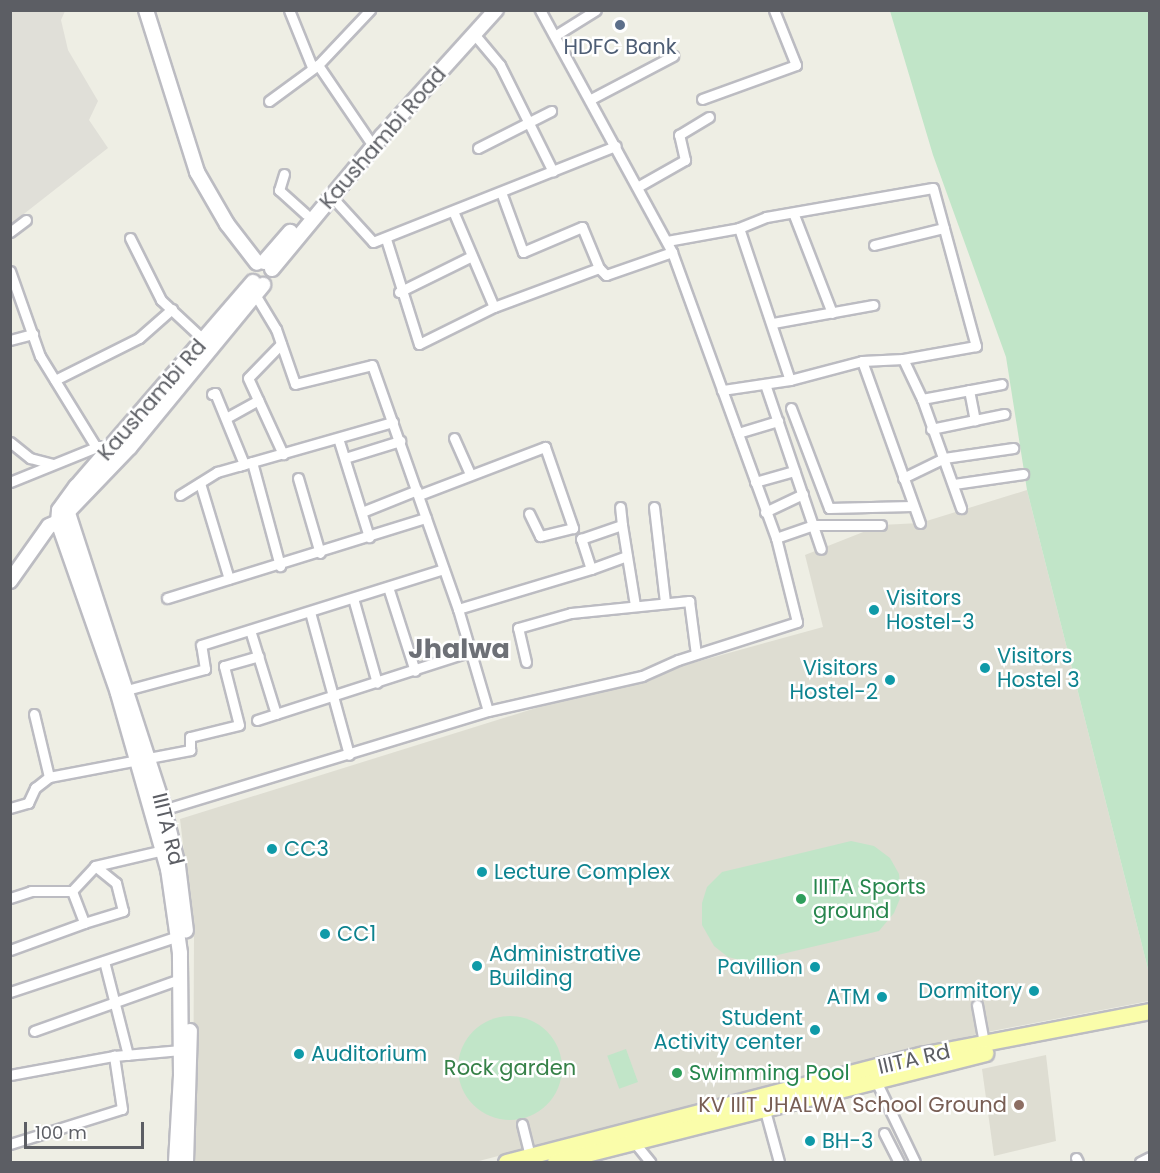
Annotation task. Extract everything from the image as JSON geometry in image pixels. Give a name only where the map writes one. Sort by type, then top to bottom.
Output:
[{"type":"main road","points":[[146,10],[197,172],[226,224],[232,243],[259,275]]},
{"type":"main road","name":"Kaushambi Rd","points":[[58,522],[59,510],[113,446],[208,344],[306,214],[486,10]]},
{"type":"main road","name":"Kaushambi Road","points":[[259,275],[496,10]]},
{"type":"main road","points":[[10,581],[49,526],[58,522],[67,510],[130,447],[208,344]]},
{"type":"main road","name":"IIITA Rd","points":[[67,510],[178,866],[186,928],[191,1068],[186,1162]]},
{"type":"main road","name":"IIITA Rd","points":[[58,522],[123,692]]},
{"type":"main road","name":"IIITA Rd","points":[[159,811],[178,936],[181,1050],[176,1162]]},
{"type":"main road","name":"IIITA Rd","points":[[555,1162],[637,1137],[874,1073],[1149,1011]]},
{"type":"main road","name":"IIITA Rd","points":[[985,1048],[1149,1020]]},
{"type":"main road","name":"IIITA Rd","points":[[506,1162],[531,1160],[637,1137]]},
{"type":"street","points":[[290,10],[312,67],[318,65]]},
{"type":"street","points":[[268,100],[318,65],[370,10]]},
{"type":"street","points":[[159,811],[488,711],[642,676],[696,654],[797,622],[776,538],[672,252],[639,186],[540,10]]},
{"type":"street","points":[[556,35],[596,10]]},
{"type":"street","points":[[702,99],[796,64],[774,10]]},
{"type":"street","points":[[474,34],[500,65],[553,172]]},
{"type":"street","points":[[591,99],[673,56]]},
{"type":"street","points":[[318,65],[369,140]]},
{"type":"street","points":[[478,148],[551,111]]},
{"type":"street","points":[[639,186],[685,160],[679,135],[709,117]]},
{"type":"street","points":[[331,196],[373,242],[386,239],[616,146]]},
{"type":"street","points":[[284,174],[279,190],[306,214]]},
{"type":"street","points":[[667,241],[739,228],[766,218],[794,215],[933,188],[976,346],[903,359],[862,361],[790,380],[722,390]]},
{"type":"street","points":[[501,192],[523,252],[582,227],[599,268],[606,275],[672,252]]},
{"type":"street","points":[[453,211],[494,307]]},
{"type":"street","points":[[794,215],[832,313]]},
{"type":"street","points":[[10,232],[26,220]]},
{"type":"street","points":[[739,228],[773,323],[790,380]]},
{"type":"street","points":[[874,245],[944,228]]},
{"type":"street","points":[[130,238],[161,300],[208,344]]},
{"type":"street","points":[[386,239],[399,292],[419,344],[494,307],[599,268]]},
{"type":"street","points":[[399,292],[472,256]]},
{"type":"street","points":[[10,271],[33,334],[54,380],[96,447]]},
{"type":"street","points":[[259,275],[295,384],[372,365],[458,609],[488,711]]},
{"type":"street","points":[[773,323],[873,305]]},
{"type":"street","points":[[54,380],[132,342],[171,309]]},
{"type":"street","points":[[10,340],[33,334]]},
{"type":"street","points":[[281,344],[248,378],[284,454]]},
{"type":"street","points":[[903,359],[922,399],[961,508]]},
{"type":"street","points":[[862,361],[912,506],[920,523]]},
{"type":"street","points":[[765,384],[822,549]]},
{"type":"street","points":[[922,399],[1002,384]]},
{"type":"street","points":[[969,390],[975,420]]},
{"type":"street","points":[[212,394],[215,393],[244,464],[239,466]]},
{"type":"street","points":[[226,418],[258,400]]},
{"type":"street","points":[[791,408],[830,508]]},
{"type":"street","points":[[932,429],[1004,414]]},
{"type":"street","points":[[738,433],[778,420]]},
{"type":"street","points":[[180,495],[217,472],[393,422]]},
{"type":"street","points":[[338,438],[369,537]]},
{"type":"street","points":[[454,438],[470,474]]},
{"type":"street","points":[[345,458],[400,441]]},
{"type":"street","points":[[10,442],[30,458],[52,464]]},
{"type":"street","points":[[10,482],[96,447],[130,447]]},
{"type":"street","points":[[362,512],[545,447],[573,528],[540,536],[529,513]]},
{"type":"street","points":[[903,478],[944,458],[1013,448]]},
{"type":"street","points":[[252,462],[280,566]]},
{"type":"street","points":[[755,482],[794,471]]},
{"type":"street","points":[[954,484],[1023,474]]},
{"type":"street","points":[[298,478],[320,553]]},
{"type":"street","points":[[200,483],[229,579]]},
{"type":"street","points":[[765,512],[803,495]]},
{"type":"street","points":[[776,538],[830,508],[912,506]]},
{"type":"street","points":[[620,507],[635,605]]},
{"type":"street","points":[[654,507],[665,602]]},
{"type":"street","points":[[167,598],[280,566],[426,518]]},
{"type":"street","points":[[812,520],[881,525]]},
{"type":"street","points":[[591,569],[581,539],[622,525]]},
{"type":"street","points":[[458,609],[627,556]]},
{"type":"street","points":[[123,692],[205,669],[201,645],[443,569]]},
{"type":"street","points":[[388,587],[415,671]]},
{"type":"street","points":[[353,598],[377,683]]},
{"type":"street","points":[[526,662],[518,628],[571,613],[665,602],[689,601],[696,654]]},
{"type":"street","points":[[310,612],[350,754]]},
{"type":"street","points":[[250,630],[276,714]]},
{"type":"street","points":[[257,720],[469,652]]},
{"type":"street","points":[[10,808],[28,803],[35,788],[50,777],[144,761],[190,750],[190,737],[238,725],[224,666],[259,656]]},
{"type":"street","points":[[34,714],[50,777]]},
{"type":"street","points":[[10,898],[31,891],[72,891],[95,866],[164,850]]},
{"type":"street","points":[[10,950],[123,911],[116,883],[95,866]]},
{"type":"street","points":[[72,891],[84,923]]},
{"type":"street","points":[[10,992],[178,936]]},
{"type":"street","points":[[104,961],[128,1055]]},
{"type":"street","points":[[34,1031],[180,979]]},
{"type":"street","points":[[977,1005],[985,1048]]},
{"type":"street","points":[[10,1075],[114,1056],[181,1050]]},
{"type":"street","points":[[10,1144],[122,1109],[114,1056]]},
{"type":"street","points":[[874,1073],[915,1162]]},
{"type":"street","points":[[763,1102],[779,1162]]},
{"type":"street","points":[[522,1124],[531,1160]]},
{"type":"street","points":[[885,1133],[899,1162]]},
{"type":"street","points":[[637,1137],[650,1162]]},
{"type":"street","points":[[1140,1162],[1149,1157]]},
{"type":"shaded area","points":[[11,10],[65,11],[61,20],[68,50],[98,101],[89,120],[108,148],[11,224]]},
{"type":"shaded area","points":[[1027,490],[1149,973],[1149,1001],[982,1033],[475,1162],[193,1162],[194,935],[180,819],[584,693],[823,627],[805,555],[881,525],[920,523]]},
{"type":"shaded area","name":"KV IIIT JHALWA School Ground","points":[[1046,1055],[1056,1141],[994,1156],[982,1069]]},
{"type":"green space","points":[[890,11],[1149,11],[1149,973],[1027,490],[1006,357],[933,155]]},
{"type":"green space","name":"IIITA Sports ground","points":[[851,841],[874,846],[890,858],[899,874],[901,896],[894,913],[879,931],[748,962],[728,957],[714,946],[702,925],[702,903],[707,887],[722,872]]},
{"type":"green space","name":"Rock garden","points":[[510,1016],[530,1020],[547,1031],[558,1048],[562,1068],[558,1088],[547,1105],[530,1116],[510,1120],[490,1116],[473,1105],[462,1088],[458,1068],[462,1048],[473,1031],[490,1020]]},
{"type":"green space","points":[[626,1049],[638,1082],[619,1089],[607,1056]]},
{"type":"place","name":"HDFC Bank","points":[[620,25]]},
{"type":"place","name":"Visitors Hostel-3","points":[[874,610]]},
{"type":"place","name":"Visitors Hostel 3","points":[[985,668]]},
{"type":"place","name":"Visitors Hostel-2","points":[[890,680]]},
{"type":"place","name":"CC3","points":[[272,849]]},
{"type":"place","name":"Lecture Complex","points":[[482,872]]},
{"type":"place","name":"IIITA Sports ground","points":[[801,899]]},
{"type":"place","name":"CC1","points":[[325,934]]},
{"type":"place","name":"Administrative Building","points":[[477,966]]},
{"type":"place","name":"Pavillion","points":[[815,967]]},
{"type":"place","name":"Dormitory","points":[[1034,991]]},
{"type":"place","name":"ATM","points":[[882,997]]},
{"type":"place","name":"Student Activity center","points":[[815,1030]]},
{"type":"place","name":"Auditorium","points":[[299,1054]]},
{"type":"place","name":"Swimming Pool","points":[[677,1073]]},
{"type":"place","name":"KV IIIT JHALWA School Ground","points":[[1019,1105]]},
{"type":"place","name":"BH-3","points":[[810,1141]]},
{"type":"district","name":"Jhalwa","points":[[459,649]]}]
